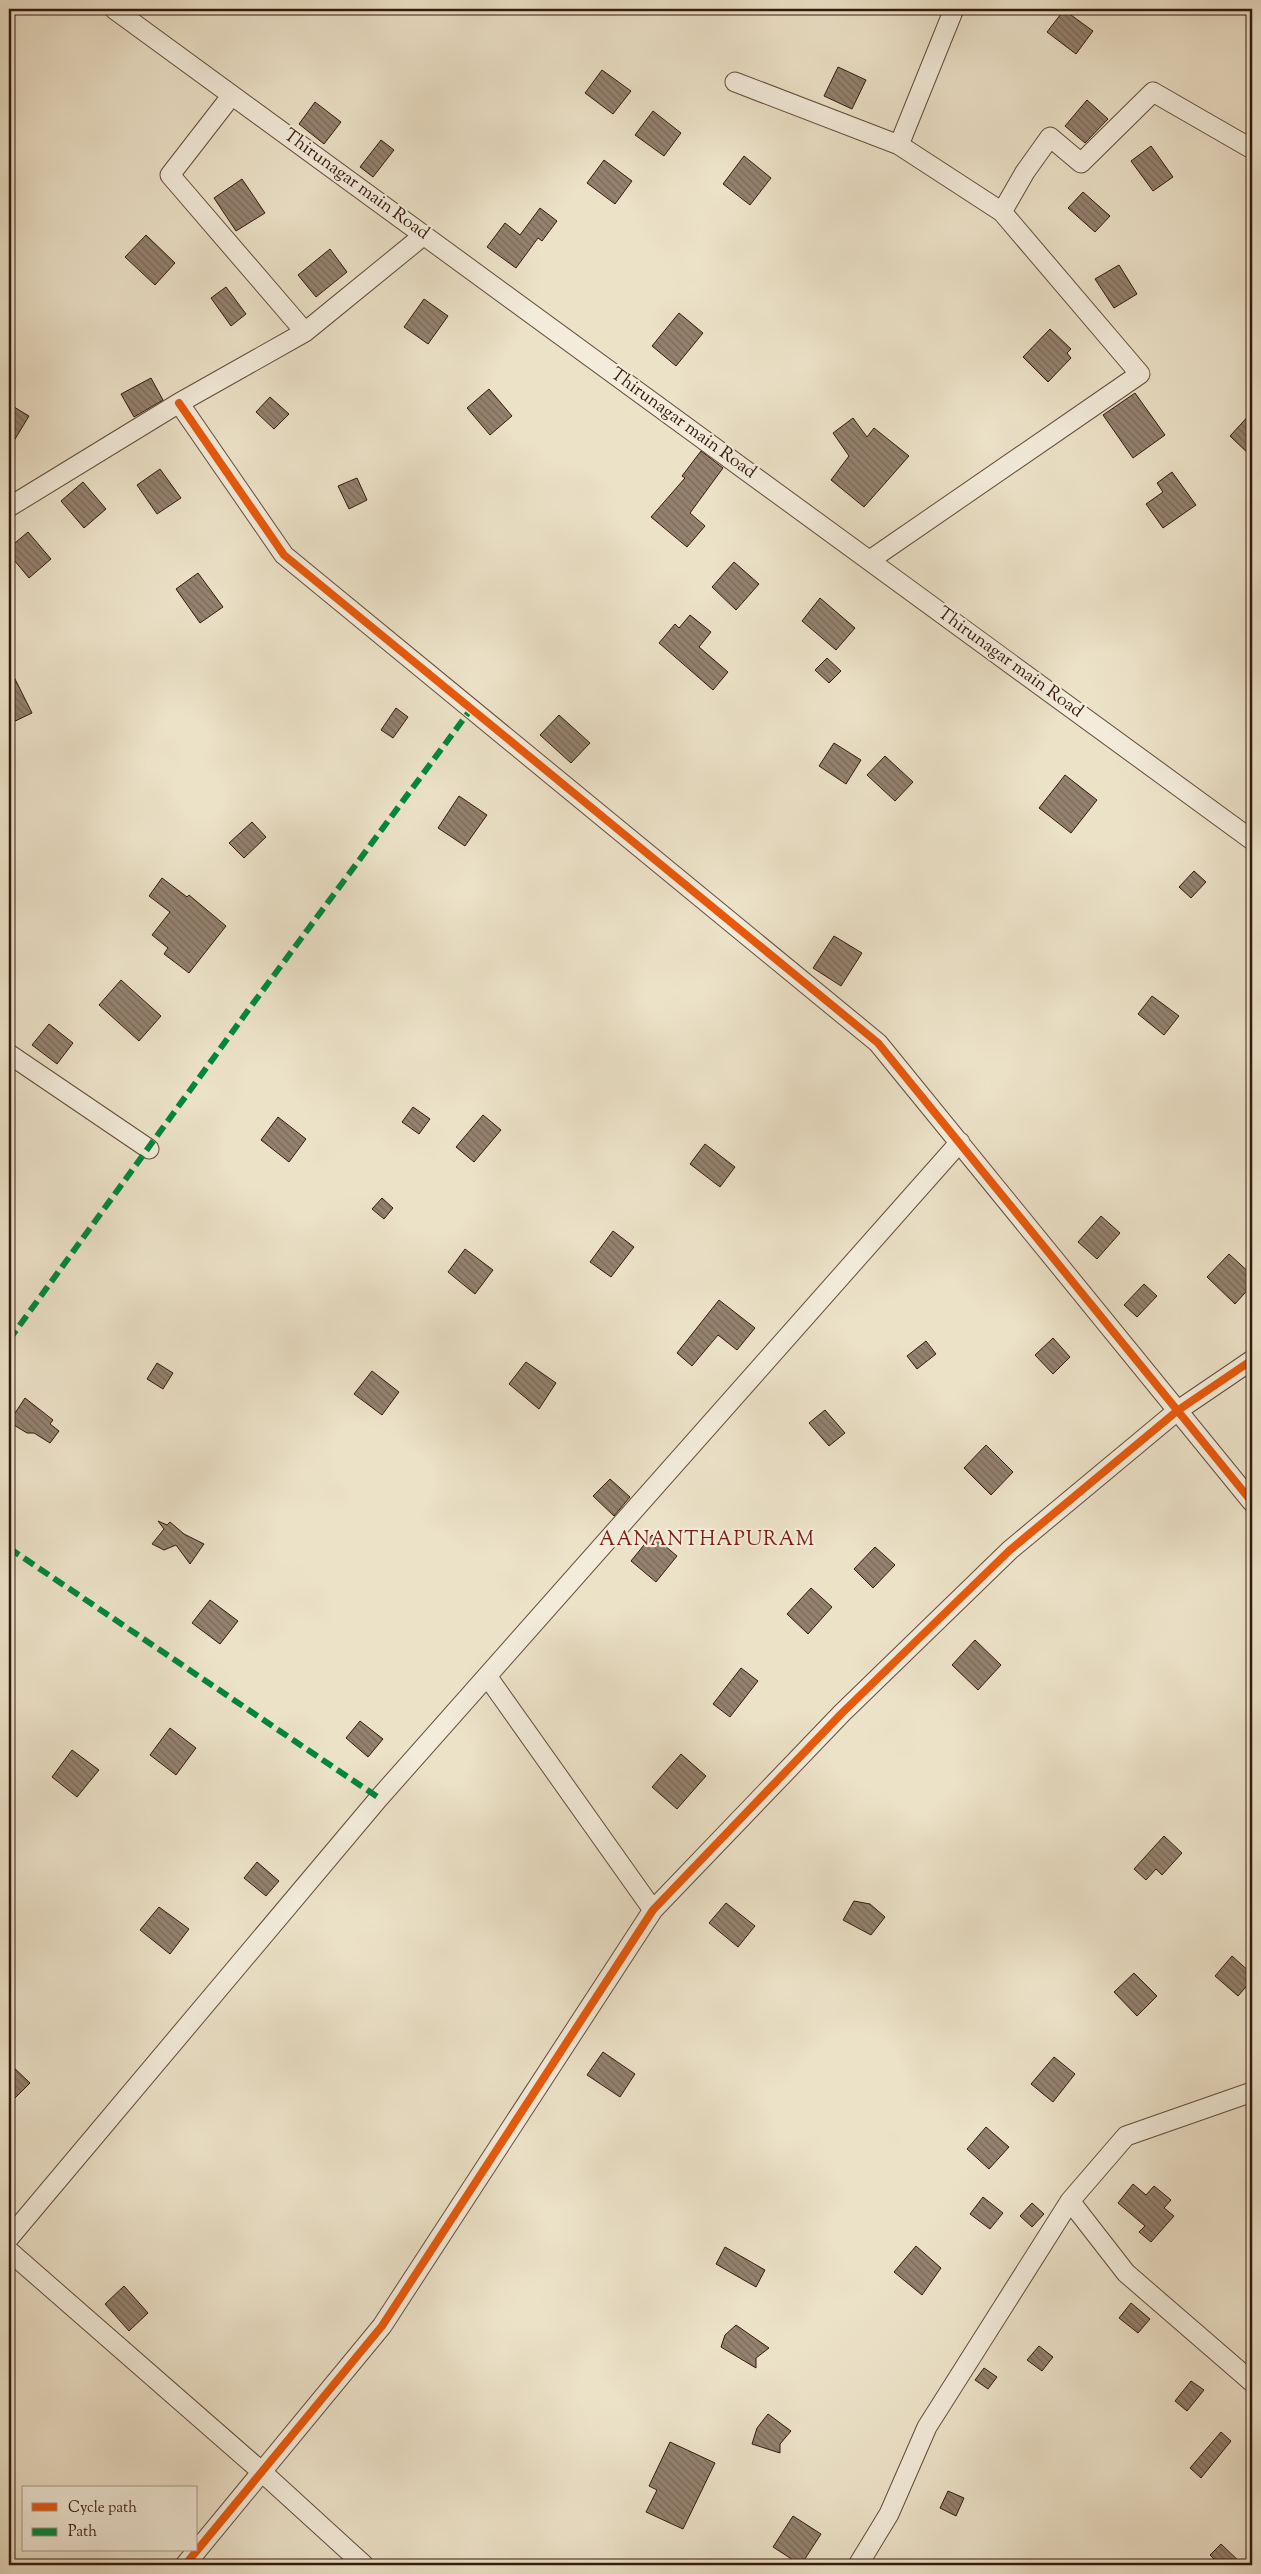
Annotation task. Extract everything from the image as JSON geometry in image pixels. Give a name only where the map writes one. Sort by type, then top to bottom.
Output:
[{"type":"street","name":"Thirunagar main Road","points":[[114,9],[1252,840]]},
{"type":"street","points":[[899,145],[954,9]]},
{"type":"street","points":[[735,82],[899,145],[1002,212],[1140,374],[870,560]]},
{"type":"street","points":[[1002,212],[1025,172],[1050,137],[1081,163],[1153,92],[1252,149]]},
{"type":"street","points":[[232,95],[170,175],[305,332]]},
{"type":"street","points":[[9,507],[179,404],[305,332],[424,235]]},
{"type":"street","points":[[179,404],[284,555],[878,1043],[1252,1502]]},
{"type":"street","points":[[9,1054],[149,1149]]},
{"type":"street","points":[[9,2238],[379,1798],[960,1142]]},
{"type":"street","points":[[198,2549],[382,2326],[653,1910],[842,1713],[1010,1550],[1177,1411],[1252,1360]]},
{"type":"street","points":[[488,1676],[653,1910]]},
{"type":"street","points":[[858,2565],[889,2514],[927,2427],[1070,2201],[1126,2136],[1252,2092]]},
{"type":"street","points":[[1070,2201],[1126,2273],[1252,2382]]},
{"type":"street","points":[[9,2251],[262,2472],[364,2565]]},
{"type":"street","points":[[185,2565],[196,2552]]},
{"type":"building","points":[[1064,10],[1093,31],[1076,54],[1047,32]]},
{"type":"building","points":[[838,67],[866,80],[852,109],[824,96]]},
{"type":"building","points":[[602,70],[631,91],[613,114],[585,93]]},
{"type":"building","points":[[1087,100],[1108,119],[1085,143],[1065,126]]},
{"type":"building","points":[[315,102],[341,122],[324,144],[299,124]]},
{"type":"building","points":[[653,111],[681,133],[664,156],[635,135]]},
{"type":"building","points":[[381,140],[394,150],[373,177],[360,167]]},
{"type":"building","points":[[1151,146],[1173,177],[1153,191],[1131,161]]},
{"type":"building","points":[[744,156],[771,178],[750,205],[723,184]]},
{"type":"building","points":[[604,160],[632,181],[615,204],[587,183]]},
{"type":"building","points":[[242,179],[265,213],[236,231],[214,198]]},
{"type":"building","points":[[1083,192],[1110,216],[1095,232],[1068,208]]},
{"type":"building","points":[[540,208],[557,221],[542,241],[538,238],[516,268],[487,247],[505,223],[520,235]]},
{"type":"building","points":[[146,235],[175,263],[155,285],[125,257]]},
{"type":"building","points":[[330,249],[347,272],[316,297],[298,275]]},
{"type":"building","points":[[1119,265],[1137,294],[1114,308],[1095,279]]},
{"type":"building","points":[[226,287],[246,314],[231,326],[211,298]]},
{"type":"building","points":[[424,299],[448,316],[428,344],[404,327]]},
{"type":"building","points":[[679,313],[703,333],[676,366],[652,346]]},
{"type":"building","points":[[1050,329],[1071,349],[1067,353],[1071,358],[1048,382],[1023,357]]},
{"type":"building","points":[[151,378],[163,400],[134,417],[121,394]]},
{"type":"building","points":[[489,389],[512,416],[490,435],[467,408]]},
{"type":"building","points":[[1135,393],[1165,435],[1133,458],[1103,415]]},
{"type":"building","points":[[270,397],[289,414],[274,429],[256,412]]},
{"type":"building","points":[[9,404],[29,416],[9,449]]},
{"type":"building","points":[[1252,412],[1252,457],[1230,436]]},
{"type":"building","points":[[853,418],[867,437],[874,428],[909,456],[864,507],[831,480],[849,456],[833,433]]},
{"type":"building","points":[[701,451],[723,468],[690,513],[705,526],[687,547],[651,517],[685,478],[682,476]]},
{"type":"building","points":[[160,469],[181,498],[157,514],[137,485]]},
{"type":"building","points":[[1172,472],[1196,505],[1163,528],[1146,504],[1163,492],[1157,483]]},
{"type":"building","points":[[357,478],[367,500],[349,509],[338,486]]},
{"type":"building","points":[[83,482],[106,509],[84,528],[61,501]]},
{"type":"building","points":[[28,532],[51,559],[29,578],[9,554],[9,548]]},
{"type":"building","points":[[734,562],[759,584],[736,610],[712,587]]},
{"type":"building","points":[[198,573],[223,607],[200,623],[176,589]]},
{"type":"building","points":[[820,598],[855,628],[836,650],[802,621]]},
{"type":"building","points":[[690,615],[711,632],[699,647],[728,672],[713,690],[659,643],[675,624],[679,628]]},
{"type":"building","points":[[827,658],[841,671],[829,683],[815,670]]},
{"type":"building","points":[[9,667],[32,713],[9,724]]},
{"type":"building","points":[[396,708],[408,717],[393,738],[381,730]]},
{"type":"building","points":[[559,715],[590,743],[571,763],[540,735]]},
{"type":"building","points":[[834,743],[861,760],[846,784],[819,766]]},
{"type":"building","points":[[885,756],[913,782],[895,801],[867,775]]},
{"type":"building","points":[[1065,775],[1097,800],[1071,833],[1039,808]]},
{"type":"building","points":[[459,796],[487,815],[465,846],[438,828]]},
{"type":"building","points":[[252,822],[266,837],[244,858],[229,843]]},
{"type":"building","points":[[1194,871],[1206,882],[1191,898],[1179,887]]},
{"type":"building","points":[[162,878],[187,897],[189,895],[226,926],[189,973],[164,954],[168,948],[152,935],[170,912],[149,896]]},
{"type":"building","points":[[834,936],[862,953],[841,986],[813,968]]},
{"type":"building","points":[[121,980],[161,1016],[139,1041],[99,1005]]},
{"type":"building","points":[[1152,996],[1179,1016],[1164,1035],[1138,1014]]},
{"type":"building","points":[[49,1024],[73,1043],[57,1064],[32,1045]]},
{"type":"building","points":[[413,1107],[430,1119],[419,1134],[402,1122]]},
{"type":"building","points":[[483,1115],[501,1130],[474,1162],[456,1147]]},
{"type":"building","points":[[278,1117],[306,1139],[289,1162],[261,1140]]},
{"type":"building","points":[[705,1144],[735,1167],[720,1187],[690,1164]]},
{"type":"building","points":[[382,1198],[393,1208],[384,1219],[372,1209]]},
{"type":"building","points":[[1101,1216],[1120,1233],[1097,1259],[1078,1242]]},
{"type":"building","points":[[613,1231],[634,1247],[611,1277],[590,1262]]},
{"type":"building","points":[[465,1249],[493,1270],[475,1294],[448,1272]]},
{"type":"building","points":[[1229,1254],[1252,1275],[1252,1285],[1235,1304],[1207,1277]]},
{"type":"building","points":[[1144,1284],[1157,1296],[1137,1317],[1124,1305]]},
{"type":"building","points":[[719,1300],[755,1328],[737,1350],[718,1335],[692,1366],[677,1353]]},
{"type":"building","points":[[1053,1338],[1070,1357],[1053,1374],[1035,1355]]},
{"type":"building","points":[[926,1341],[936,1354],[917,1369],[907,1356]]},
{"type":"building","points":[[526,1362],[556,1383],[539,1409],[509,1384]]},
{"type":"building","points":[[157,1363],[173,1373],[163,1389],[147,1379]]},
{"type":"building","points":[[372,1371],[399,1392],[382,1415],[354,1394]]},
{"type":"building","points":[[25,1398],[53,1420],[50,1424],[59,1431],[50,1443],[34,1433],[27,1433],[9,1422]]},
{"type":"building","points":[[825,1410],[845,1433],[829,1446],[809,1423]]},
{"type":"building","points":[[986,1445],[1013,1472],[991,1495],[964,1468]]},
{"type":"building","points":[[610,1479],[630,1497],[614,1516],[593,1496]]},
{"type":"building","points":[[158,1521],[167,1525],[170,1522],[184,1534],[204,1544],[190,1564],[176,1545],[164,1550],[152,1544],[164,1529]]},
{"type":"building","points":[[652,1535],[677,1556],[656,1582],[631,1561]]},
{"type":"building","points":[[875,1547],[895,1565],[873,1588],[854,1569]]},
{"type":"building","points":[[811,1588],[832,1607],[808,1634],[787,1614]]},
{"type":"building","points":[[210,1600],[238,1621],[220,1644],[192,1623]]},
{"type":"building","points":[[975,1640],[1001,1665],[978,1690],[952,1665]]},
{"type":"building","points":[[741,1668],[758,1681],[730,1717],[713,1704]]},
{"type":"building","points":[[360,1721],[383,1739],[368,1757],[346,1738]]},
{"type":"building","points":[[170,1728],[196,1748],[176,1775],[150,1755]]},
{"type":"building","points":[[72,1750],[99,1770],[77,1797],[52,1777]]},
{"type":"building","points":[[681,1754],[706,1776],[677,1809],[652,1787]]},
{"type":"building","points":[[1164,1836],[1182,1853],[1162,1875],[1156,1869],[1146,1880],[1134,1869]]},
{"type":"building","points":[[257,1862],[279,1881],[266,1896],[244,1878]]},
{"type":"building","points":[[854,1901],[870,1904],[885,1917],[871,1935],[843,1920]]},
{"type":"building","points":[[726,1903],[755,1926],[738,1947],[709,1923]]},
{"type":"building","points":[[159,1907],[189,1929],[170,1954],[140,1930]]},
{"type":"building","points":[[1232,1956],[1252,1974],[1252,1980],[1238,1996],[1215,1976]]},
{"type":"building","points":[[1134,1973],[1157,1996],[1137,2016],[1114,1992]]},
{"type":"building","points":[[603,2052],[635,2074],[620,2097],[587,2075]]},
{"type":"building","points":[[1054,2057],[1075,2074],[1053,2102],[1031,2084]]},
{"type":"building","points":[[9,2063],[30,2083],[9,2104]]},
{"type":"building","points":[[986,2127],[1009,2147],[989,2169],[967,2149]]},
{"type":"building","points":[[1133,2184],[1146,2195],[1154,2186],[1171,2200],[1164,2208],[1174,2216],[1151,2242],[1139,2232],[1145,2226],[1118,2203]]},
{"type":"building","points":[[983,2197],[1003,2213],[990,2229],[970,2214]]},
{"type":"building","points":[[1032,2203],[1044,2214],[1032,2227],[1020,2216]]},
{"type":"building","points":[[916,2246],[941,2268],[922,2295],[894,2272]]},
{"type":"building","points":[[725,2247],[765,2270],[756,2287],[716,2264]]},
{"type":"building","points":[[124,2286],[148,2313],[129,2331],[105,2304]]},
{"type":"building","points":[[1131,2303],[1150,2319],[1138,2333],[1119,2318]]},
{"type":"building","points":[[736,2325],[769,2348],[756,2358],[756,2368],[721,2347],[725,2335]]},
{"type":"building","points":[[1039,2346],[1053,2357],[1042,2371],[1027,2360]]},
{"type":"building","points":[[984,2368],[997,2377],[988,2389],[975,2380]]},
{"type":"building","points":[[1191,2381],[1204,2390],[1187,2411],[1175,2401]]},
{"type":"building","points":[[768,2414],[791,2431],[780,2444],[780,2453],[752,2444],[757,2428]]},
{"type":"building","points":[[1221,2432],[1231,2441],[1201,2478],[1190,2468]]},
{"type":"building","points":[[670,2442],[715,2463],[683,2529],[646,2512],[657,2490],[649,2486]]},
{"type":"building","points":[[948,2491],[964,2498],[956,2516],[940,2508]]},
{"type":"building","points":[[793,2516],[821,2534],[801,2565],[773,2547]]},
{"type":"building","points":[[1221,2544],[1243,2565],[1220,2565],[1210,2555]]},
{"type":"marked path","points":[[9,1340],[249,1009],[471,709]]},
{"type":"marked path","points":[[9,1548],[379,1798]]},
{"type":"cycle path","points":[[179,403],[284,555],[878,1043],[1252,1502]]},
{"type":"cycle path","points":[[198,2549],[382,2326],[653,1910],[842,1713],[1010,1550],[1177,1411],[1252,1360]]},
{"type":"cycle path","points":[[185,2565],[196,2552]]},
{"type":"district","name":"AANANTHAPURAM","points":[[707,1540]]}]
